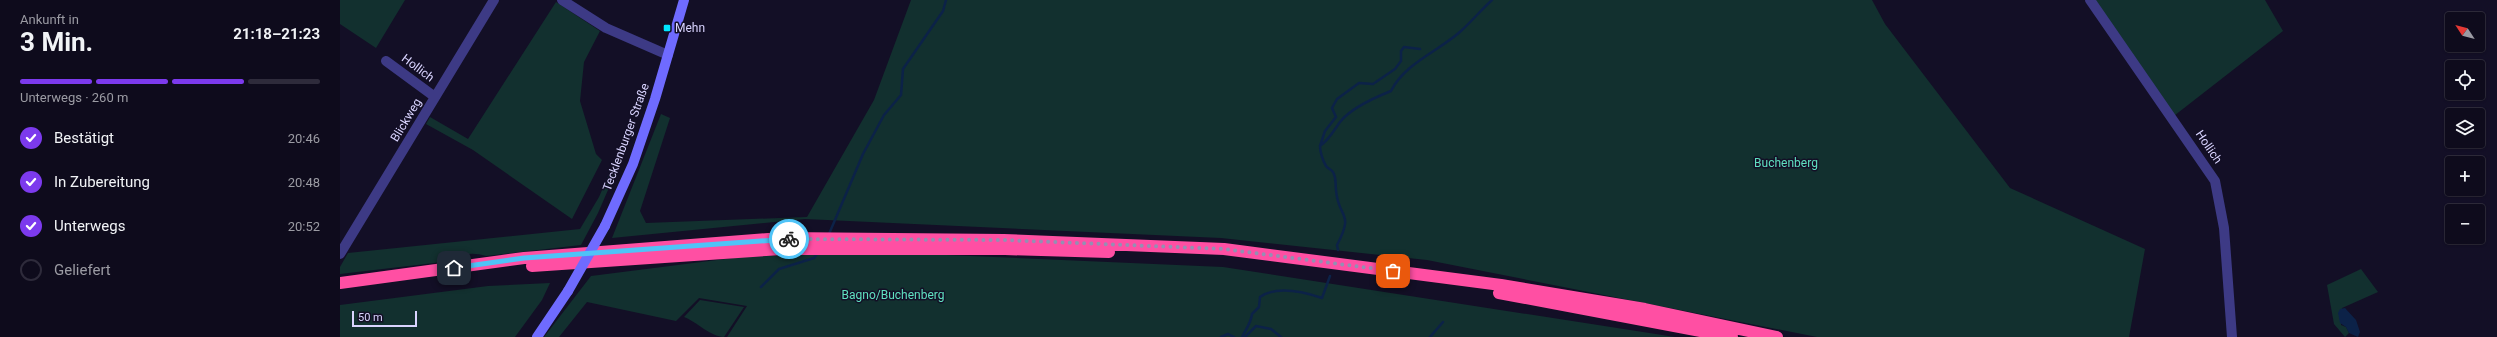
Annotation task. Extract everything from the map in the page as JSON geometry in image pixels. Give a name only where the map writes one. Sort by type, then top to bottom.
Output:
[{"type":"highway","points":[[340,283],[524,258],[781,238],[1004,240],[1224,249],[1501,285],[1645,309],[1777,337]]},
{"type":"highway","points":[[340,291],[524,267],[782,249],[1005,249],[1224,257],[1500,293],[1732,337]]},
{"type":"main road","name":"Tecklenburger Straße","points":[[537,337],[568,291],[605,226],[633,164],[684,0]]},
{"type":"street","name":"Blickweg","points":[[340,254],[494,0]]},
{"type":"street","points":[[562,0],[606,28],[668,55]]},
{"type":"street","name":"Hollich","points":[[2090,0],[2215,181],[2224,228],[2232,337]]},
{"type":"street","name":"Hollich","points":[[386,61],[435,97]]},
{"type":"green space","points":[[340,0],[405,0],[376,48],[340,24]]},
{"type":"green space","name":"Buchenberg","points":[[911,0],[1872,0],[1885,24],[2010,188],[2145,249],[2129,337],[1817,337],[1427,260],[1221,238],[805,219],[612,238],[661,114],[670,118],[640,211],[646,223],[807,217],[874,100]]},
{"type":"green space","points":[[2090,0],[2265,0],[2283,31],[2170,119]]},
{"type":"green space","points":[[556,2],[600,31],[584,62],[580,101],[596,154],[602,160],[572,219],[473,150],[426,124],[430,117],[468,139]]},
{"type":"green space","points":[[624,140],[628,144],[598,213],[581,245],[486,256],[468,254],[459,256],[451,261],[340,274],[340,267],[348,253],[580,229],[599,197]]},
{"type":"green space","name":"Bagno/Buchenberg","points":[[877,252],[1223,267],[1675,337],[727,337],[747,306],[699,298],[676,321],[587,302],[559,337],[544,337],[591,276],[741,257]]},
{"type":"green space","points":[[2361,269],[2378,292],[2342,308],[2341,325],[2346,327],[2349,333],[2345,337],[2334,324],[2327,285]]},
{"type":"green space","points":[[550,283],[542,300],[515,337],[340,337],[340,305],[488,286]]},
{"type":"green space","points":[[700,300],[744,307],[724,337],[714,335],[684,317]]},
{"type":"water","points":[[2345,308],[2356,320],[2360,332],[2358,337],[2349,333],[2346,327],[2340,323],[2338,313],[2340,309]]},
{"type":"waterway","points":[[829,234],[863,154],[884,115],[901,95],[903,69],[943,11],[946,0]]},
{"type":"waterway","points":[[1338,250],[1337,245],[1345,226],[1345,220],[1337,199],[1335,177],[1333,172],[1325,164],[1320,146],[1329,138],[1344,117],[1364,104],[1391,91],[1397,81],[1405,73],[1461,31],[1492,0]]},
{"type":"waterway","points":[[1320,146],[1325,131],[1336,117],[1332,108],[1337,99],[1359,83],[1373,84],[1395,69],[1401,61],[1401,51],[1404,47],[1420,49]]},
{"type":"waterway","points":[[761,287],[779,269],[814,258],[817,254]]},
{"type":"waterway","points":[[1242,337],[1252,314],[1259,307],[1260,297],[1267,293],[1282,290],[1299,292],[1322,298],[1330,276]]},
{"type":"waterway","points":[[1430,337],[1443,322]]},
{"type":"waterway","points":[[1245,337],[1256,326],[1271,329],[1281,337]]},
{"type":"waterway","points":[[1221,337],[1228,334],[1234,337]]},
{"type":"way so far","points":[[789,239],[1004,240],[1224,249],[1393,271]]},
{"type":"place","name":"Mehn","points":[[667,28]]},
{"type":"route","points":[[454,268],[524,258],[781,238],[789,239]]}]
